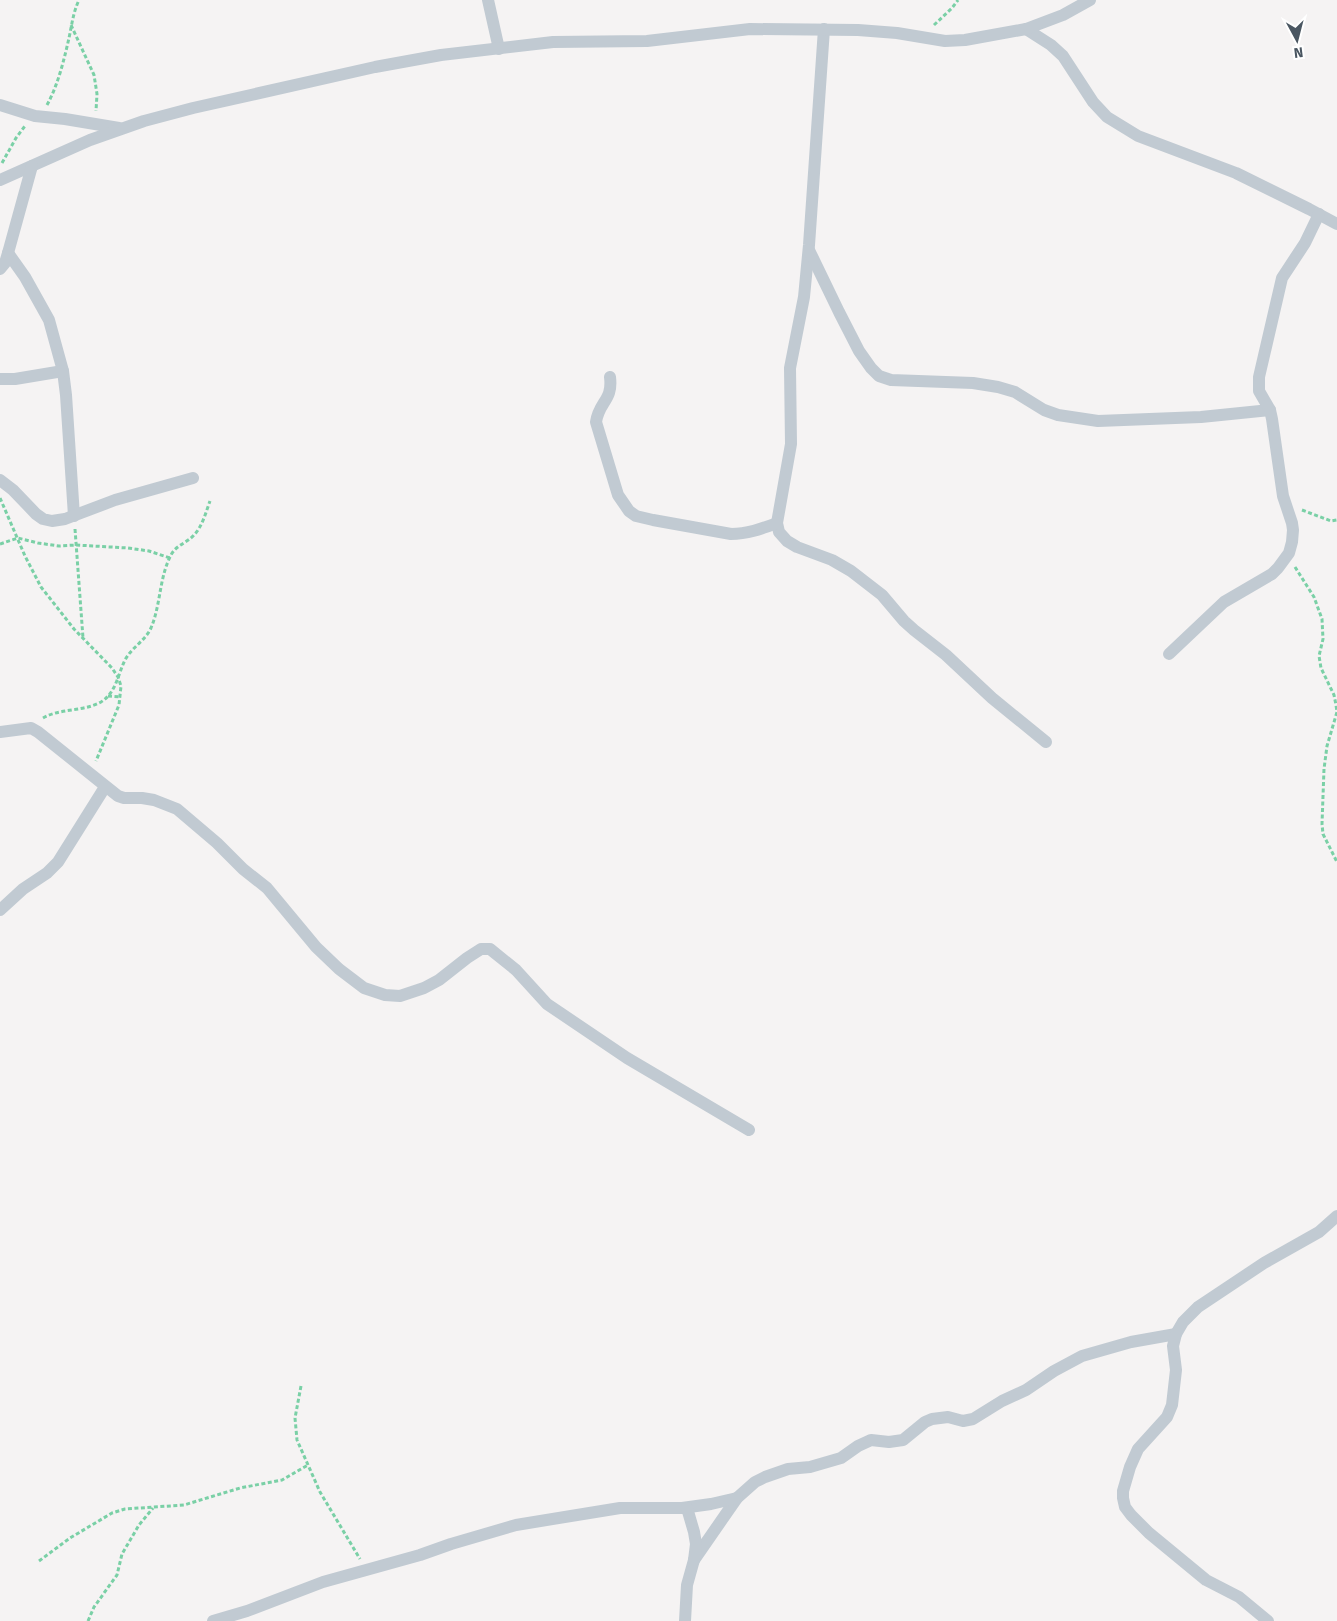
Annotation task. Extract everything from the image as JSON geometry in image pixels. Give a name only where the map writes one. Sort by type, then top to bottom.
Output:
[{"type":"street","points":[[488,0],[499,49]]},
{"type":"street","points":[[0,180],[90,140],[144,121],[193,108],[375,67],[441,55],[553,42],[647,40],[750,29],[858,30],[897,33],[946,41],[965,40],[1026,29],[1063,15],[1090,0]]},
{"type":"street","points":[[824,29],[809,249],[804,297],[790,368],[791,444],[777,523],[779,532],[787,541],[797,547],[832,560],[851,571],[882,594],[904,622],[946,655],[992,698],[1046,742]]},
{"type":"street","points":[[1026,29],[1063,56],[1093,102],[1107,117],[1138,136],[1236,174],[1337,224]]},
{"type":"street","points":[[0,105],[38,116],[65,118],[121,129]]},
{"type":"street","points":[[0,269],[5,263],[32,166]]},
{"type":"street","points":[[1169,654],[1224,602],[1272,574],[1288,554],[1292,542],[1292,523],[1284,502],[1270,410],[1261,396],[1258,386],[1275,302],[1282,278],[1305,243],[1319,214]]},
{"type":"street","points":[[809,249],[859,351],[870,368],[879,376],[891,380],[973,383],[998,387],[1015,392],[1051,413],[1098,421],[1200,417],[1270,410]]},
{"type":"street","points":[[8,253],[25,277],[49,320],[62,371],[66,395],[74,516]]},
{"type":"street","points":[[0,379],[15,379],[62,371]]},
{"type":"street","points":[[610,377],[611,391],[597,414],[596,422],[618,495],[628,511],[636,516],[653,520],[731,534],[743,534],[777,523]]},
{"type":"street","points":[[0,480],[43,519],[52,520],[65,519],[116,500],[193,478]]},
{"type":"street","points":[[0,732],[31,728],[118,796],[154,800],[177,809],[217,843],[243,869],[267,888],[316,947],[339,969],[364,988],[385,995],[400,996],[424,988],[439,980],[482,949],[490,949],[516,970],[547,1004],[627,1058],[749,1130]]},
{"type":"street","points":[[0,910],[23,889],[47,874],[58,862],[105,787]]},
{"type":"street","points":[[1268,1621],[1238,1597],[1206,1580],[1149,1533],[1131,1516],[1125,1507],[1123,1491],[1138,1449],[1167,1417],[1172,1405],[1176,1370],[1173,1346],[1176,1334],[1183,1322],[1198,1307],[1264,1263],[1319,1232],[1337,1216]]},
{"type":"street","points":[[694,1560],[737,1498],[755,1482],[776,1472],[810,1467],[841,1458],[858,1446],[871,1440],[889,1442],[903,1440],[925,1422],[932,1419],[948,1417],[963,1421],[974,1419],[1082,1356],[1131,1342],[1176,1334]]},
{"type":"street","points":[[213,1621],[247,1611],[310,1586],[420,1555],[516,1525],[620,1508],[687,1508],[737,1498]]},
{"type":"street","points":[[685,1621],[687,1585],[694,1560],[696,1540],[687,1508]]},
{"type":"path","points":[[0,166],[16,138],[38,116],[53,94],[74,10],[79,0]]},
{"type":"path","points":[[920,36],[952,8],[958,0]]},
{"type":"path","points":[[71,24],[94,75],[97,94],[96,124]]},
{"type":"path","points":[[0,498],[41,587],[83,638],[112,668],[119,680],[120,697],[91,773]]},
{"type":"path","points":[[31,728],[44,717],[90,706],[101,702],[108,696],[119,680],[125,660],[130,652],[141,642],[151,628],[170,558],[175,549],[193,537],[198,530],[210,501]]},
{"type":"path","points":[[1286,508],[1310,513],[1331,521],[1337,520]]},
{"type":"path","points":[[74,516],[83,638]]},
{"type":"path","points":[[0,544],[18,538],[47,545],[128,548],[149,551],[170,558]]},
{"type":"path","points":[[1288,554],[1314,597],[1322,619],[1323,639],[1319,656],[1321,668],[1334,695],[1336,705],[1337,712],[1327,746],[1324,768],[1322,824],[1323,834],[1337,862]]},
{"type":"path","points":[[108,696],[120,697]]},
{"type":"path","points":[[301,1386],[295,1418],[297,1440],[320,1492],[367,1570]]},
{"type":"path","points":[[40,1561],[70,1538],[112,1513],[125,1509],[184,1505],[240,1488],[273,1483],[308,1465]]},
{"type":"path","points":[[88,1621],[94,1607],[117,1575],[122,1554],[139,1525],[153,1508]]}]
